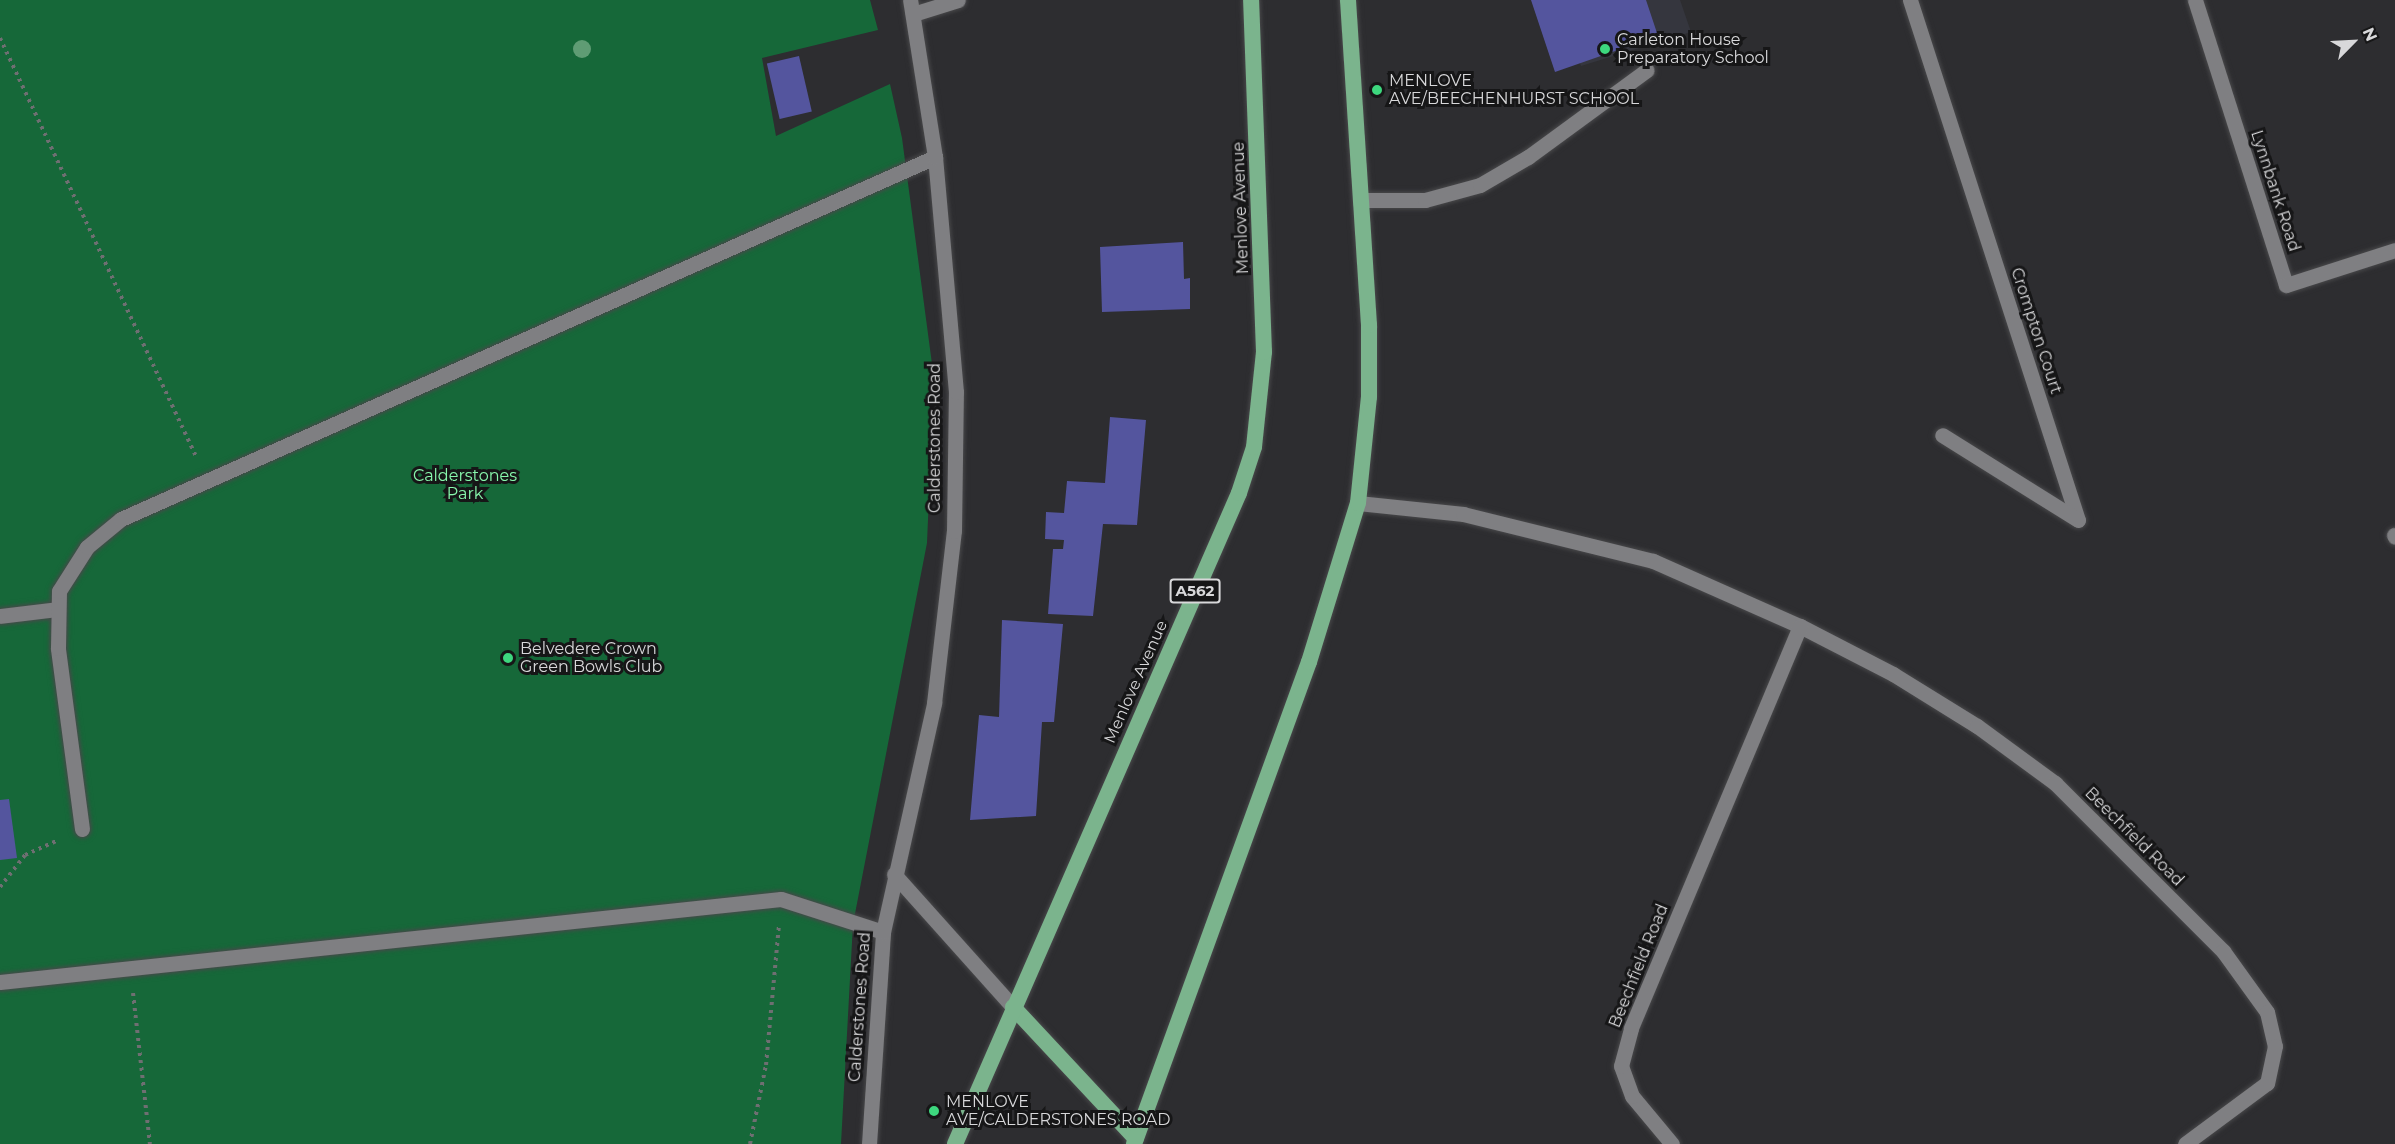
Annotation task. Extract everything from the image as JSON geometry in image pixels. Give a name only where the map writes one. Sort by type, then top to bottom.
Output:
[{"type":"highway","name":"Menlove Avenue","points":[[955,1144],[1239,493],[1254,447],[1264,352],[1251,0]]},
{"type":"highway","points":[[1013,1007],[1137,1142],[1309,662],[1358,503],[1369,397],[1362,200],[1348,0]]},
{"type":"street","points":[[911,7],[958,0]]},
{"type":"street","name":"Crompton Court","points":[[1910,0],[2078,520],[1942,435]]},
{"type":"street","name":"Lynnbank Road","points":[[2195,0],[2286,285],[2395,250]]},
{"type":"street","name":"Calderstones Road","points":[[869,1144],[883,932],[894,874],[934,703],[954,531],[956,392],[935,157],[911,7]]},
{"type":"street","points":[[1362,200],[1425,200],[1480,185],[1528,158],[1647,70]]},
{"type":"street","points":[[82,829],[58,648],[59,591],[87,547],[121,519],[208,483],[935,157]]},
{"type":"street","name":"Beechfield Road","points":[[1358,503],[1463,514],[1653,561],[1800,626],[1930,697],[2055,783],[2223,951],[2268,1012],[2275,1046],[2267,1083],[2185,1144]]},
{"type":"street","points":[[0,616],[58,609]]},
{"type":"street","name":"Beechfield Road","points":[[1672,1144],[1632,1096],[1621,1066],[1631,1028],[1800,626]]},
{"type":"street","points":[[894,874],[1013,1007]]},
{"type":"street","points":[[0,982],[781,899],[883,932]]},
{"type":"path","points":[[0,38],[208,483]]},
{"type":"path","points":[[0,888],[25,855],[82,829]]},
{"type":"path","points":[[750,1144],[766,1065],[781,899]]},
{"type":"path","points":[[132,968],[150,1144]]},
{"type":"shaded area","name":"Carleton House Preparatory School","points":[[1559,0],[1680,0],[1691,32],[1581,66]]},
{"type":"green space","name":"Calderstones Park","points":[[0,0],[870,0],[878,30],[762,58],[776,136],[890,84],[902,138],[934,379],[927,543],[853,924],[841,1144],[0,1144]]},
{"type":"building","name":"Carleton House Preparatory School","points":[[1531,0],[1646,0],[1658,36],[1555,72]]},
{"type":"building","points":[[799,56],[812,112],[780,119],[767,63]]},
{"type":"building","points":[[1183,242],[1184,279],[1190,278],[1190,309],[1102,312],[1100,247]]},
{"type":"building","points":[[1110,417],[1146,420],[1137,525],[1103,524],[1093,616],[1048,614],[1053,549],[1063,549],[1064,540],[1045,539],[1046,512],[1064,513],[1067,481],[1105,483]]},
{"type":"building","points":[[1002,620],[1063,624],[1054,722],[1042,722],[1036,816],[970,820],[979,715],[999,717]]},
{"type":"building","points":[[9,799],[17,858],[0,860],[0,800]]},
{"type":"place","name":"Carleton House Preparatory School","points":[[1605,49]]},
{"type":"place","name":"MENLOVE AVE/BEECHENHURST SCHOOL","points":[[1377,90]]},
{"type":"place","name":"Belvedere Crown Green Bowls Club","points":[[508,658]]},
{"type":"place","name":"MENLOVE AVE/CALDERSTONES ROAD","points":[[934,1111]]}]
